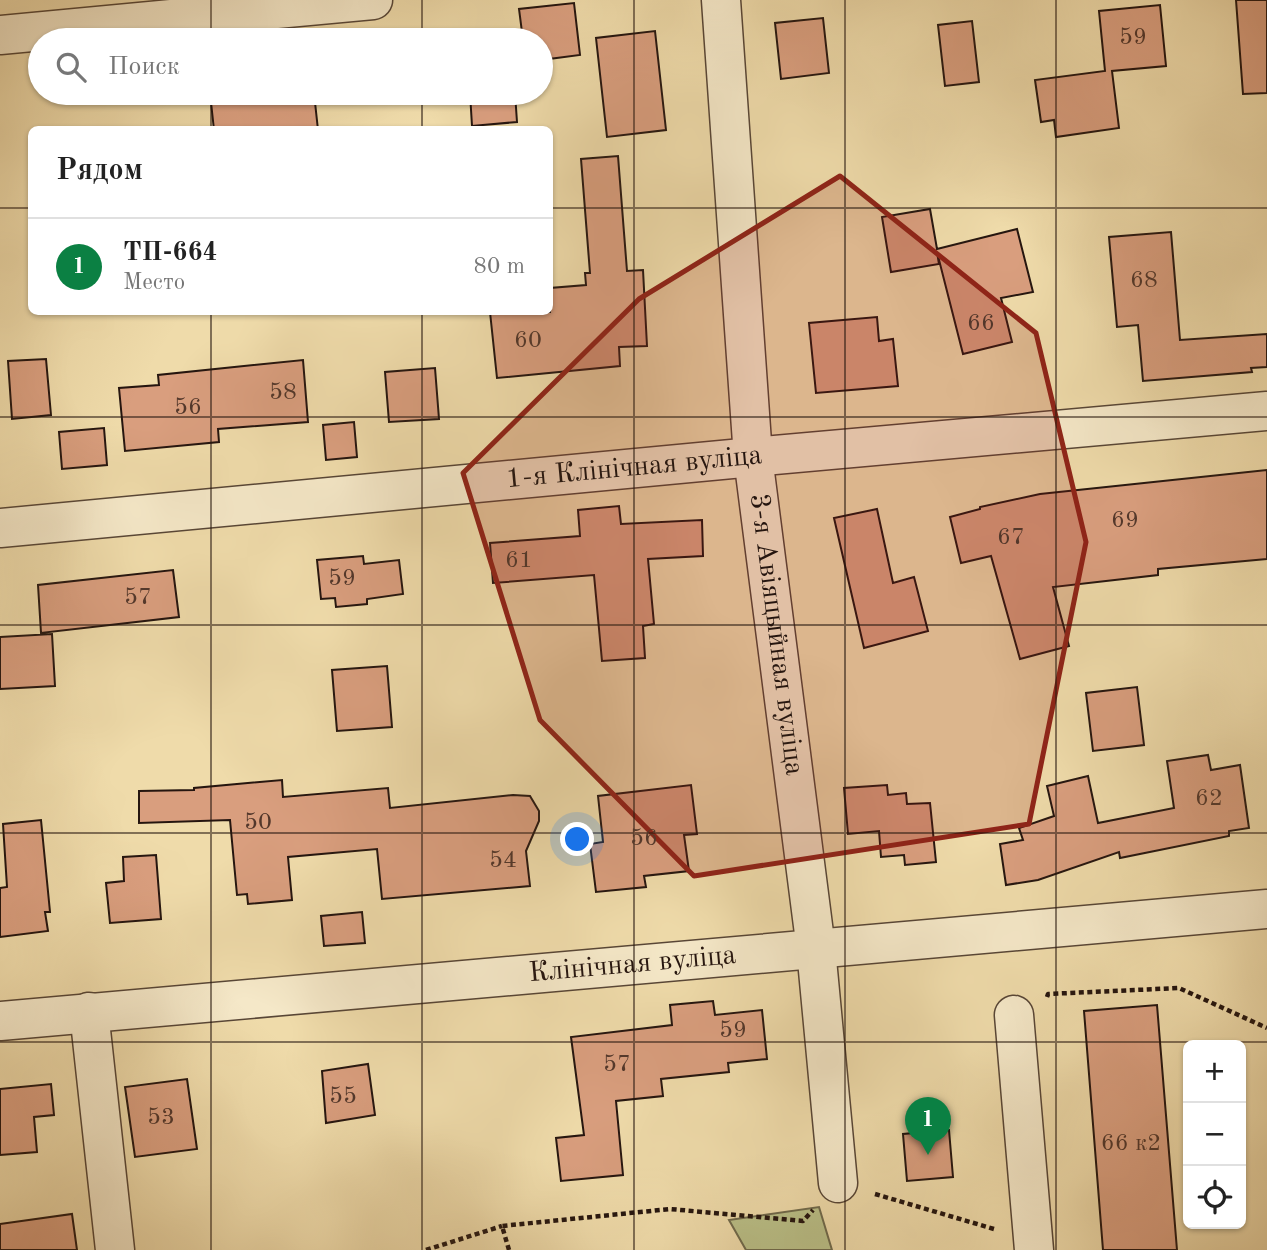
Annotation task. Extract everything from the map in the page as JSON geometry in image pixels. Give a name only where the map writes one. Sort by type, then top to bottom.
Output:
[{"type":"street","points":[[75,28],[373,0]]},
{"type":"street","name":"3-я Авіяцыйная вуліца","points":[[721,0],[753,457],[816,949],[838,1183]]},
{"type":"street","points":[[0,35],[28,32]]},
{"type":"street","name":"1-я Клінічная вуліца","points":[[0,528],[1267,411]]},
{"type":"street","name":"Клінічная вуліца","points":[[0,1021],[1267,909]]},
{"type":"street","points":[[1029,1009],[1034,1245]]},
{"type":"street","points":[[89,1012],[115,1250]]},
{"type":"path","points":[[1029,1009],[1048,994],[1179,988],[1267,1028]]},
{"type":"path","points":[[426,1250],[502,1226],[670,1209],[803,1221],[838,1183],[1034,1245]]},
{"type":"path","points":[[502,1226],[509,1250]]},
{"type":"highlighted area","points":[[840,176],[1036,333],[1086,542],[1029,824],[694,876],[540,720],[463,473],[639,299]]},
{"type":"green space","points":[[819,1207],[832,1250],[746,1250],[729,1220]]},
{"type":"building","points":[[1236,0],[1267,0],[1267,93],[1243,94]]},
{"type":"building","points":[[574,3],[580,55],[553,58],[553,28],[521,28],[519,9]]},
{"type":"building","points":[[1160,5],[1166,66],[1112,71],[1119,128],[1056,137],[1054,120],[1041,122],[1035,80],[1105,71],[1099,11]]},
{"type":"building","points":[[823,18],[829,73],[781,79],[775,23]]},
{"type":"building","points":[[972,21],[979,82],[945,86],[938,25]]},
{"type":"building","points":[[655,31],[666,130],[607,137],[596,38]]},
{"type":"building","points":[[211,105],[315,105],[318,126],[214,126]]},
{"type":"building","points":[[471,105],[516,105],[517,122],[472,126]]},
{"type":"building","points":[[618,156],[627,271],[643,270],[647,346],[619,347],[620,366],[497,378],[490,315],[553,315],[553,288],[586,285],[585,273],[590,273],[581,159]]},
{"type":"building","points":[[930,209],[937,249],[1017,229],[1033,292],[1001,298],[1012,342],[963,354],[937,252],[939,264],[891,272],[882,217]]},
{"type":"building","points":[[1171,232],[1180,340],[1267,334],[1267,367],[1251,368],[1252,372],[1143,381],[1138,325],[1117,327],[1109,237]]},
{"type":"building","points":[[877,317],[879,341],[893,339],[898,386],[816,393],[809,323]]},
{"type":"building","points":[[46,359],[51,415],[12,419],[8,361]]},
{"type":"building","points":[[303,360],[308,422],[218,429],[219,442],[125,451],[119,388],[159,385],[158,375]]},
{"type":"building","points":[[435,368],[439,419],[389,422],[385,372]]},
{"type":"building","points":[[354,422],[357,457],[326,460],[323,425]]},
{"type":"building","points":[[104,428],[107,465],[62,469],[59,432]]},
{"type":"building","points":[[1267,470],[1267,559],[1158,569],[1158,575],[1053,587],[1069,646],[1020,659],[991,556],[961,563],[950,517],[980,507],[1040,494]]},
{"type":"building","points":[[619,506],[621,524],[702,520],[703,556],[648,559],[654,624],[643,626],[645,658],[602,661],[594,575],[493,583],[490,543],[580,536],[578,510]]},
{"type":"building","points":[[877,509],[893,583],[914,577],[928,631],[864,648],[834,518]]},
{"type":"building","points":[[363,556],[364,564],[399,560],[403,594],[367,599],[367,604],[336,607],[335,598],[321,599],[317,560]]},
{"type":"building","points":[[173,570],[179,617],[41,633],[38,585]]},
{"type":"building","points":[[52,634],[55,686],[0,689],[0,637]]},
{"type":"building","points":[[387,666],[392,727],[337,731],[332,670]]},
{"type":"building","points":[[1137,687],[1144,745],[1093,751],[1086,693]]},
{"type":"building","points":[[1208,755],[1211,770],[1240,765],[1249,828],[1229,831],[1229,836],[1120,858],[1119,852],[1038,880],[1006,885],[1000,844],[1023,840],[1019,828],[1054,816],[1047,786],[1088,776],[1098,823],[1174,808],[1167,761]]},
{"type":"building","points":[[282,780],[283,797],[388,788],[390,808],[513,795],[530,796],[539,811],[539,821],[526,851],[530,886],[382,899],[377,849],[288,857],[292,900],[248,904],[247,894],[237,895],[230,820],[139,823],[139,791],[194,790]]},
{"type":"building","points":[[691,785],[697,834],[684,835],[689,871],[644,876],[646,887],[596,892],[590,844],[603,842],[598,796]]},
{"type":"building","points":[[887,785],[888,795],[906,793],[907,804],[930,803],[936,862],[905,865],[904,855],[881,857],[879,831],[848,834],[844,788]]},
{"type":"building","points":[[41,820],[50,912],[45,912],[48,931],[0,937],[0,888],[7,887],[3,824]]},
{"type":"building","points":[[156,855],[161,919],[110,923],[106,883],[124,881],[123,857]]},
{"type":"building","points":[[362,912],[365,943],[324,946],[321,916]]},
{"type":"building","points":[[713,1001],[715,1015],[762,1010],[767,1059],[728,1063],[729,1072],[661,1079],[663,1096],[616,1101],[623,1175],[561,1181],[556,1138],[584,1135],[571,1037],[672,1025],[670,1005]]},
{"type":"building","points":[[1157,1005],[1177,1250],[1103,1250],[1084,1011]]},
{"type":"building","points":[[368,1064],[375,1115],[326,1123],[322,1071]]},
{"type":"building","points":[[187,1079],[197,1149],[135,1157],[125,1087]]},
{"type":"building","points":[[51,1084],[54,1115],[34,1117],[37,1152],[0,1155],[0,1089]]},
{"type":"building","points":[[949,1130],[953,1177],[907,1181],[903,1134]]},
{"type":"building","points":[[72,1214],[77,1250],[0,1250],[0,1224]]},
{"type":"place","name":"ТП-664","points":[[928,1155]]}]
